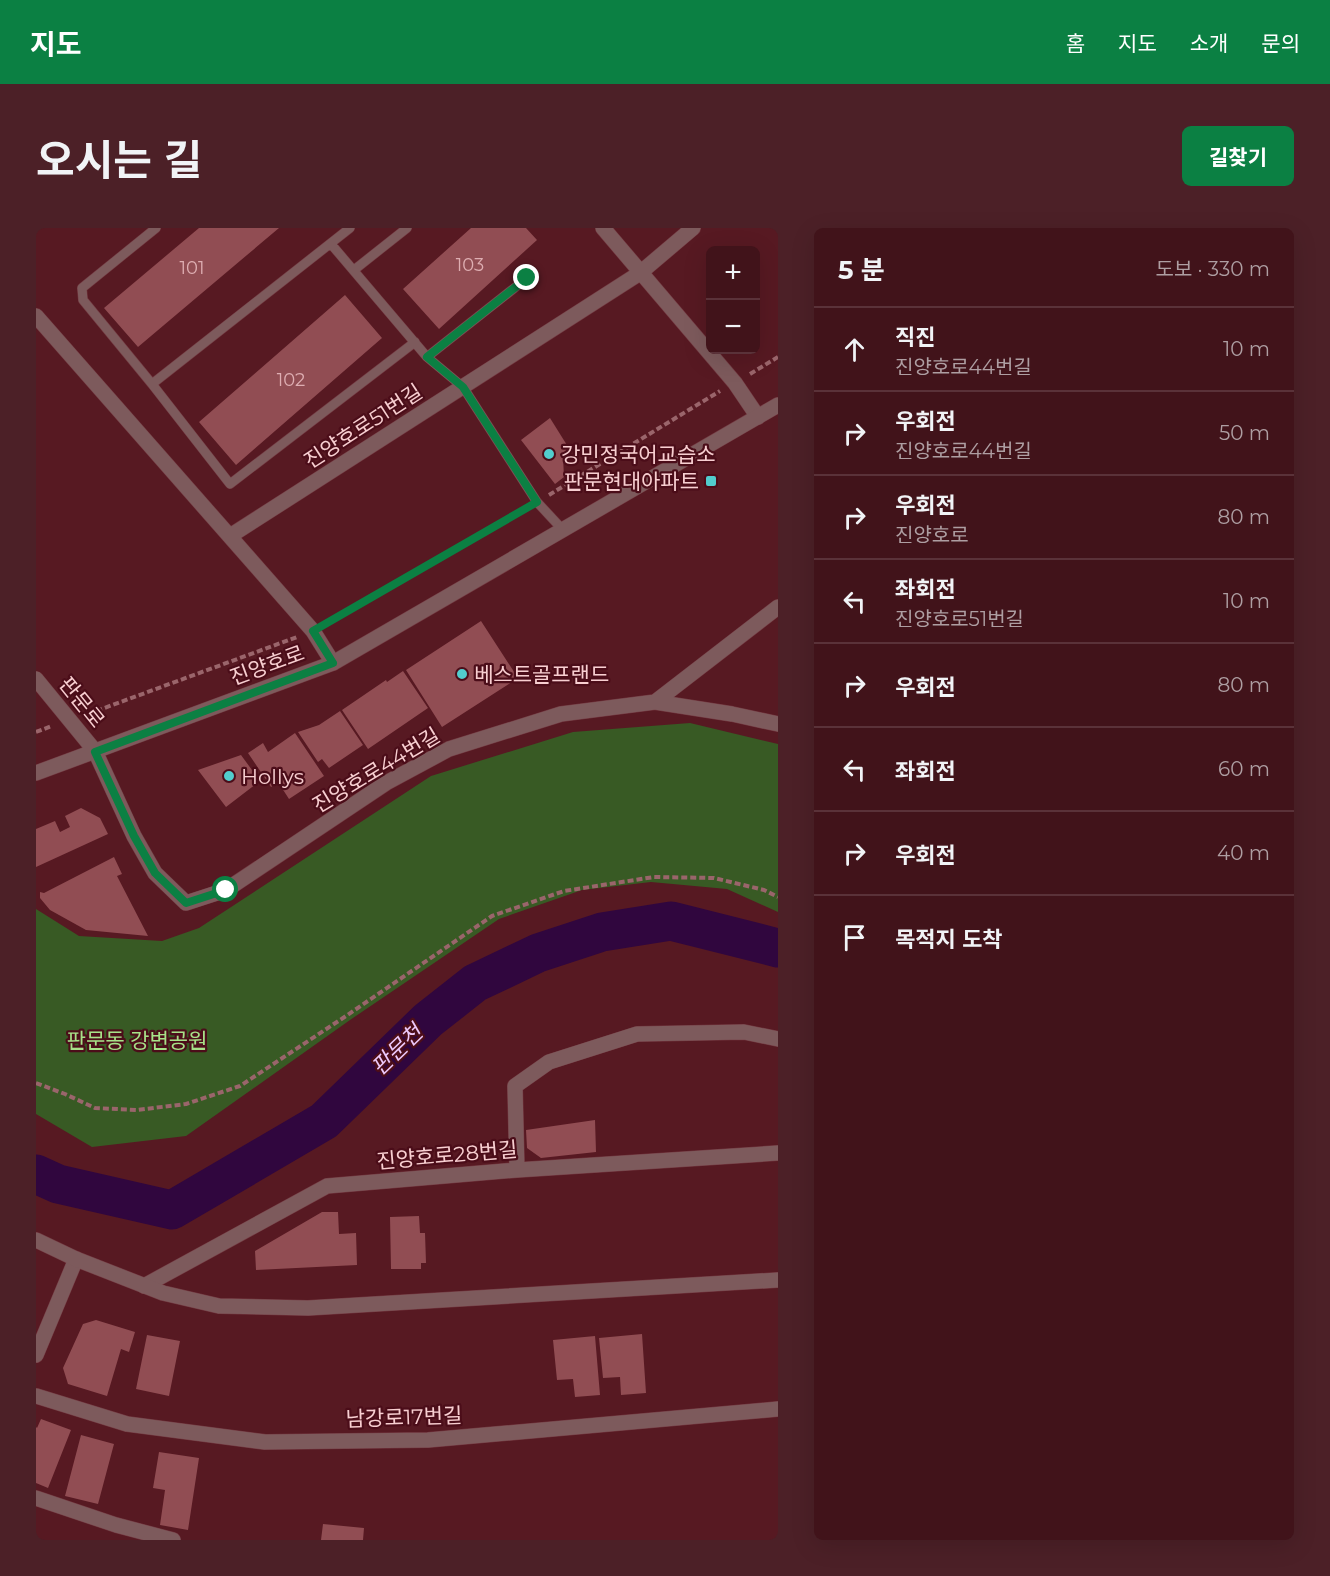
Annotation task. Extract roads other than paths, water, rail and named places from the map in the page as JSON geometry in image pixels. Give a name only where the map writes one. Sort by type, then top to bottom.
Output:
[{"type":"street","points":[[603,228],[735,383],[758,417]]},
{"type":"street","points":[[616,228],[622,251]]},
{"type":"street","name":"진양호로51번길","points":[[230,536],[640,273],[693,228]]},
{"type":"street","points":[[36,316],[313,631],[333,663]]},
{"type":"street","name":"진양호로","points":[[36,773],[333,663],[778,405]]},
{"type":"street","points":[[656,702],[778,607]]},
{"type":"street","name":"판문로","points":[[36,679],[95,752]]},
{"type":"street","name":"진양호로44번길","points":[[95,752],[134,836],[155,873],[186,903],[226,890],[386,783],[449,749],[561,714],[656,702],[778,724]]},
{"type":"street","points":[[517,1170],[515,1086],[549,1062],[637,1034],[744,1032],[778,1039]]},
{"type":"street","name":"진양호로28번길","points":[[144,1286],[327,1186],[517,1170],[778,1153]]},
{"type":"street","points":[[36,1240],[76,1259],[163,1293],[219,1306],[308,1308],[778,1280]]},
{"type":"street","points":[[36,1354],[76,1259]]},
{"type":"street","name":"남강로17번길","points":[[36,1396],[127,1424],[265,1442],[428,1440],[778,1409]]},
{"type":"street","points":[[36,1498],[116,1525],[173,1540]]},
{"type":"lane","points":[[156,228],[82,288],[83,300],[230,484],[415,342]]},
{"type":"lane","points":[[152,384],[350,228]]},
{"type":"lane","points":[[354,270],[407,228]]},
{"type":"lane","points":[[331,244],[427,357],[463,387],[537,502],[563,530]]},
{"type":"lane","points":[[427,357],[527,278]]},
{"type":"waterway","name":"판문천","points":[[36,1174],[58,1184],[172,1210],[324,1121],[428,1020],[475,983],[538,953],[602,932],[671,921],[778,948]]},
{"type":"place","name":"강민정국어교습소","points":[[549,454]]},
{"type":"place","name":"판문현대아파트","points":[[711,481]]},
{"type":"place","name":"베스트골프랜드","points":[[462,674]]},
{"type":"place","name":"Hollys","points":[[229,776]]},
{"type":"park label","name":"판문동 강변공원","points":[[137,1040]]}]
